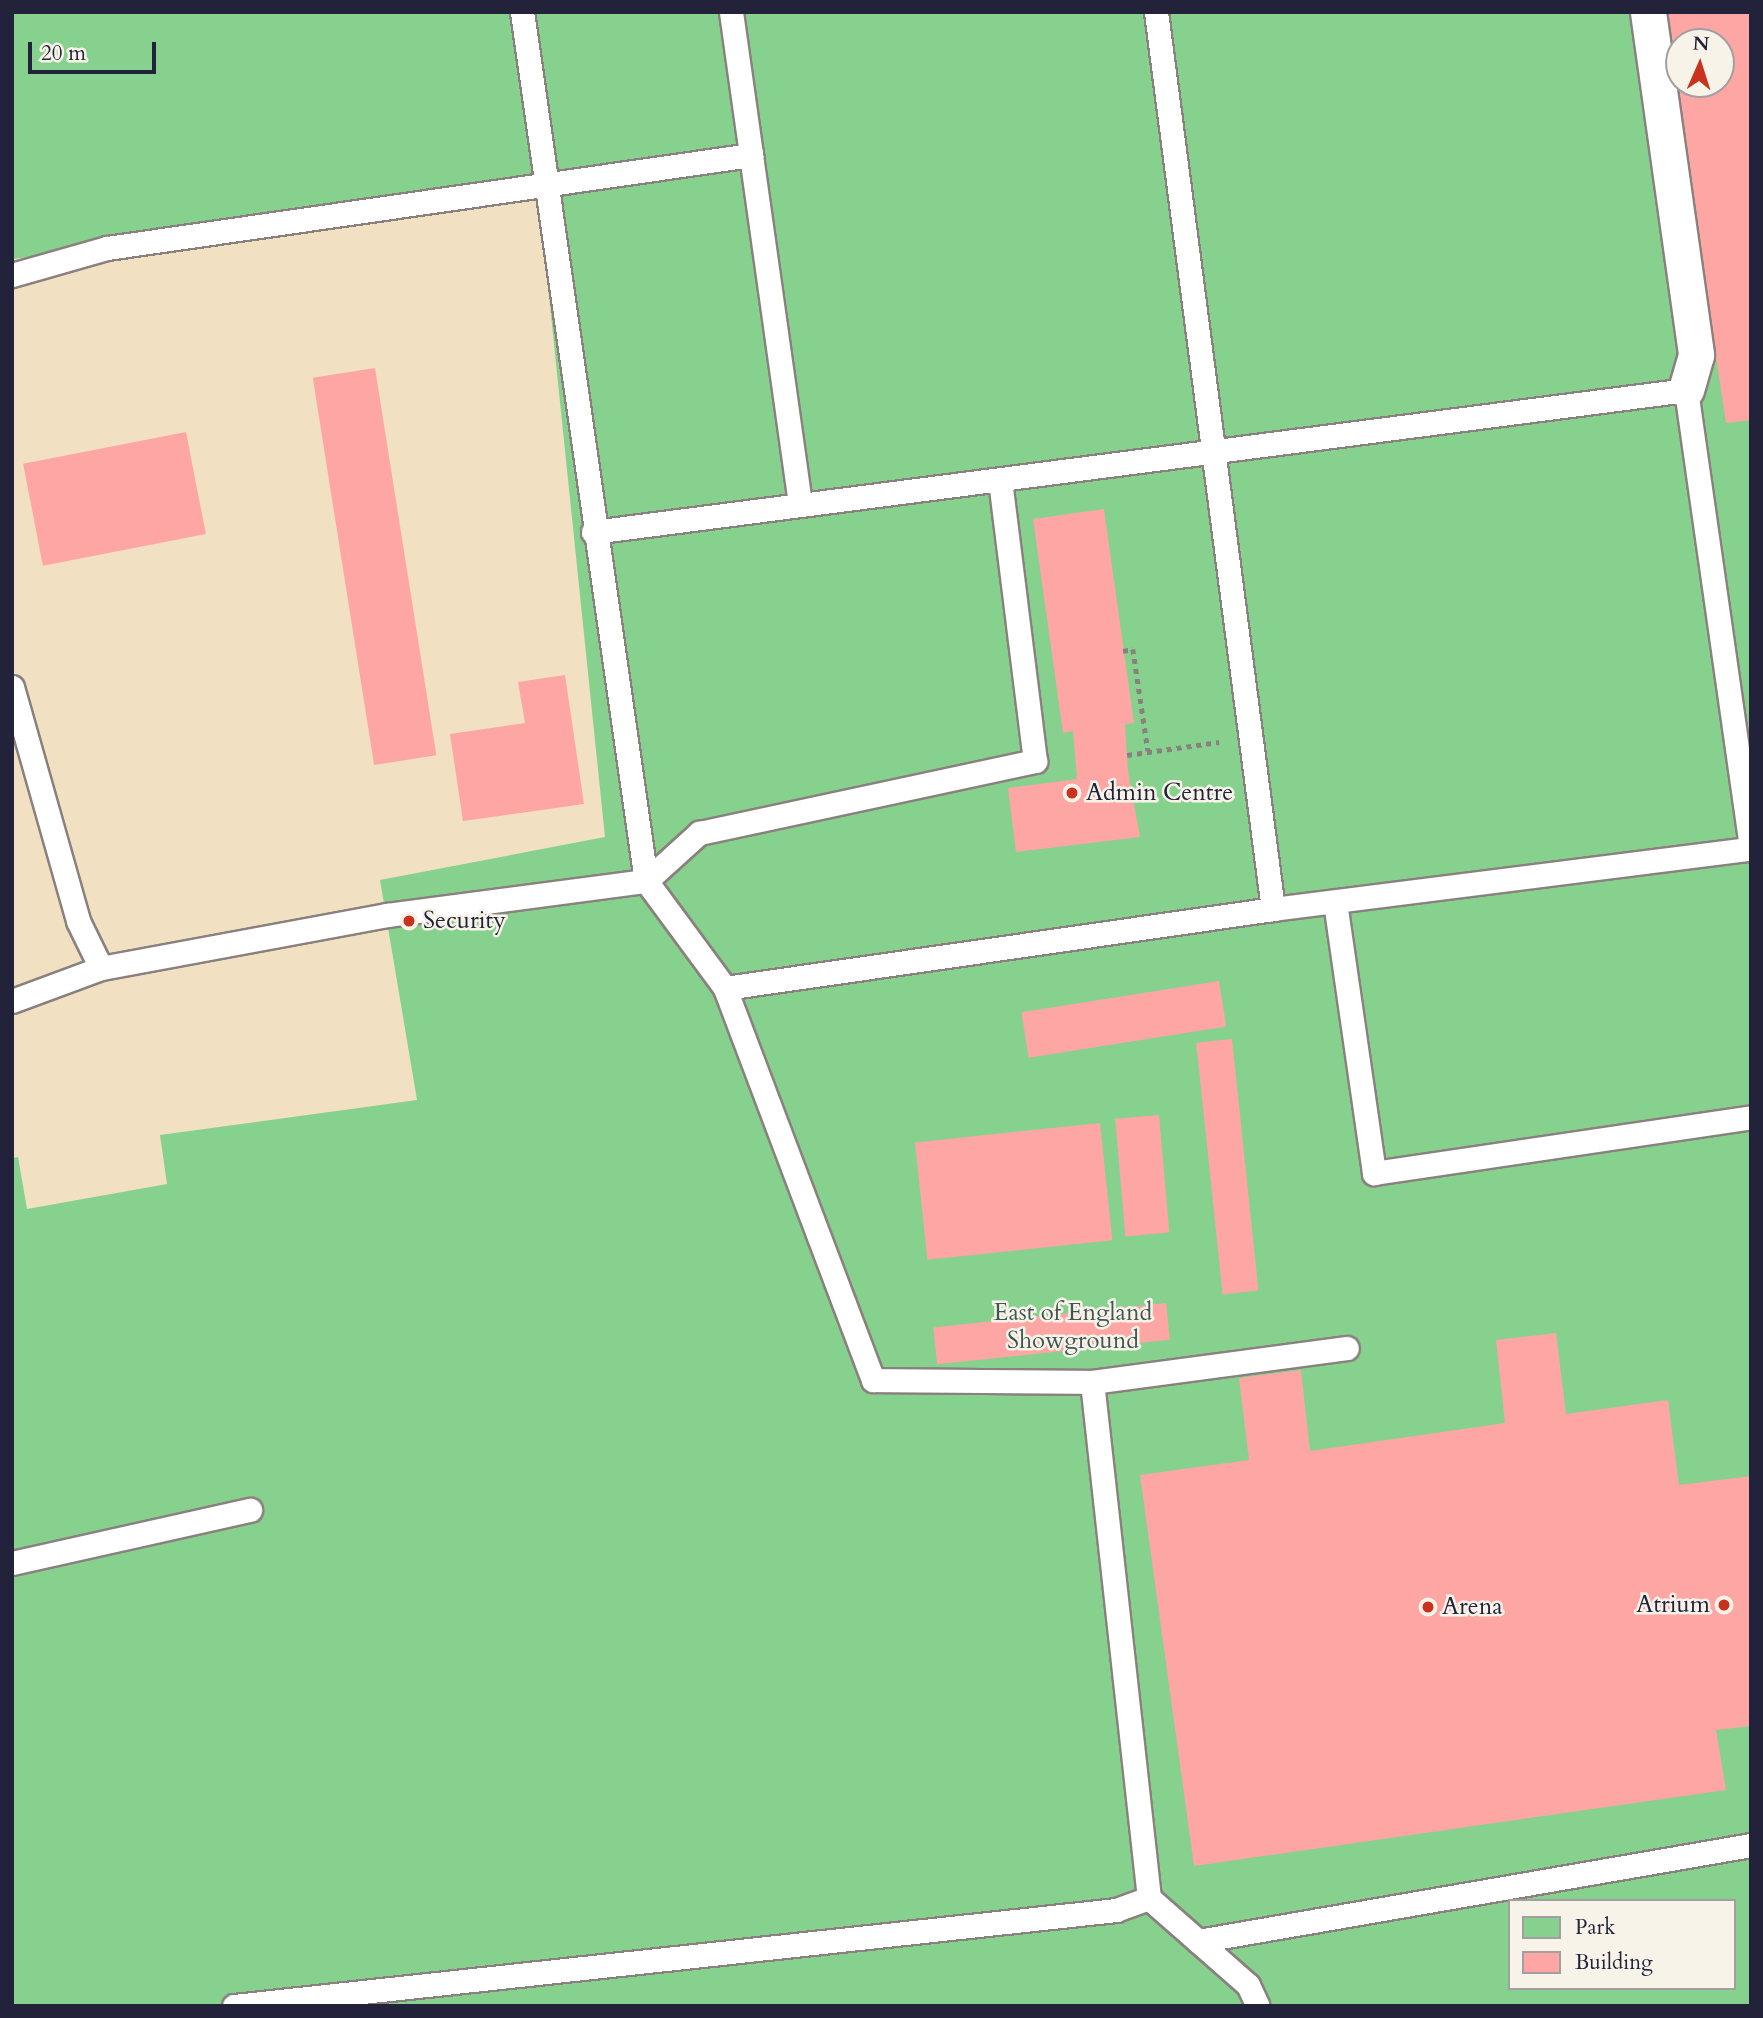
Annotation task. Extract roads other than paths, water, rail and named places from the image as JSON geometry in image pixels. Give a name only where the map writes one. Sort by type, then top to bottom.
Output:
[{"type":"street","points":[[1648,12],[1696,355],[1686,390]]},
{"type":"lane","points":[[522,12],[593,532],[646,881],[725,988],[873,1380],[1093,1382],[1347,1348]]},
{"type":"lane","points":[[731,12],[800,505]]},
{"type":"lane","points":[[1156,12],[1273,909]]},
{"type":"lane","points":[[12,275],[107,248],[545,181],[751,155]]},
{"type":"lane","points":[[593,532],[1000,480],[1213,449],[1686,390],[1751,849],[1273,909],[725,988]]},
{"type":"lane","points":[[12,1001],[101,968],[387,915],[646,881],[699,833],[1035,761],[1000,480]]},
{"type":"lane","points":[[12,687],[78,921],[101,968]]},
{"type":"lane","points":[[1335,902],[1374,1173],[1751,1117]]},
{"type":"lane","points":[[1093,1382],[1149,1898],[1248,1984],[1258,2006]]},
{"type":"lane","points":[[12,1563],[250,1510]]},
{"type":"lane","points":[[1198,1941],[1751,1845]]},
{"type":"lane","points":[[234,2006],[1116,1910],[1149,1898]]},
{"type":"place","name":"Admin Centre","points":[[1072,793]]},
{"type":"place","name":"Security","points":[[409,921]]},
{"type":"place","name":"Atrium","points":[[1724,1605]]},
{"type":"place","name":"Arena","points":[[1428,1607]]},
{"type":"park label","name":"East of England Showground","points":[[1073,1327]]}]
